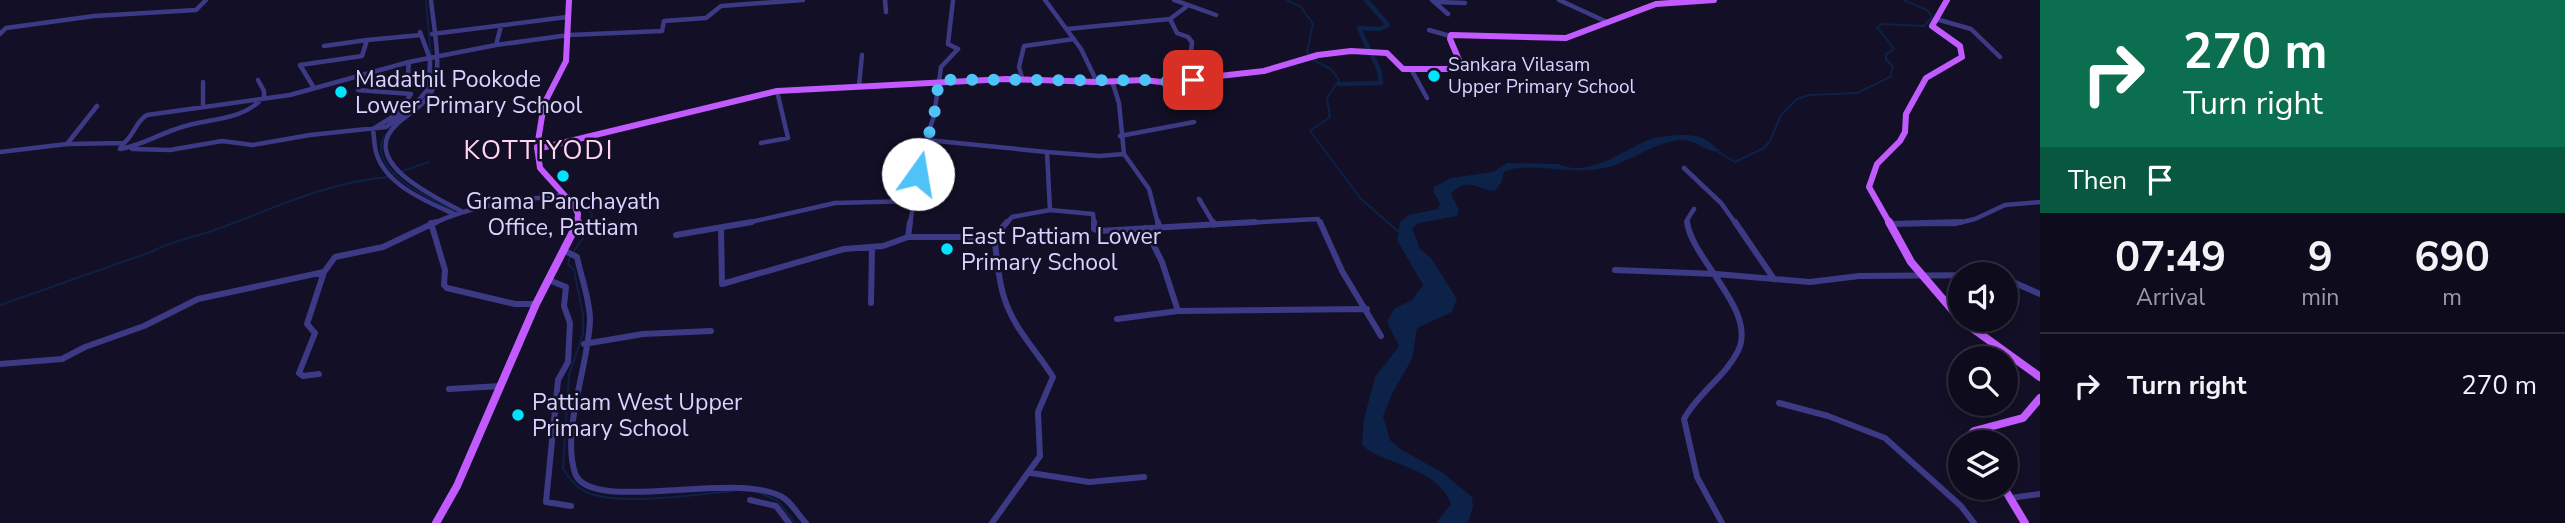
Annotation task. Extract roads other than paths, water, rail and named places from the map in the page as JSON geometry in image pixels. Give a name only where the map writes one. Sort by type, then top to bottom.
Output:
[{"type":"main road","points":[[436,523],[457,486],[536,304],[575,232],[580,213],[576,204],[564,195],[540,168],[537,149],[544,104],[563,71],[569,34],[569,0]]},
{"type":"main road","points":[[537,149],[777,91],[939,80],[1143,80],[1180,84],[1217,76],[1264,71],[1310,57],[1351,51],[1390,54],[1400,68],[1461,69],[1450,36],[1566,38],[1656,4],[1714,0]]},
{"type":"main road","points":[[1947,0],[1932,26],[1960,46],[1962,57],[1926,78],[1906,114],[1905,132],[1874,170],[1869,187],[1888,224],[1921,275],[1948,306]]},
{"type":"main road","points":[[1977,332],[2040,377]]},
{"type":"main road","points":[[1974,430],[2023,418],[2039,400]]},
{"type":"main road","points":[[2011,500],[2025,523]]},
{"type":"street","points":[[0,34],[3,28],[93,16],[196,10],[206,0]]},
{"type":"street","points":[[431,0],[436,56],[435,89],[428,99],[390,131],[384,144],[384,152],[398,170],[423,190],[461,211]]},
{"type":"street","points":[[324,46],[420,34],[429,58],[430,84],[421,98],[386,127],[310,135],[253,145],[222,141],[170,149],[120,149],[143,116],[290,95],[410,62],[429,58],[436,56],[496,45],[569,34],[662,30],[664,21],[706,18],[721,6],[803,0]]},
{"type":"street","points":[[885,0],[886,12]]},
{"type":"street","points":[[908,237],[934,116],[941,67],[958,49],[948,44],[953,0]]},
{"type":"street","points":[[1045,0],[1074,39],[1097,82]]},
{"type":"street","points":[[1174,0],[1216,15]]},
{"type":"street","points":[[1559,0],[1607,22]]},
{"type":"street","points":[[1434,1],[1465,4]]},
{"type":"street","points":[[1434,1],[1448,14]]},
{"type":"street","points":[[1067,29],[1170,19],[1186,6]]},
{"type":"street","points":[[432,34],[567,18]]},
{"type":"street","points":[[1170,19],[1177,33],[1188,37],[1192,42],[1191,51],[1194,56],[1217,76]]},
{"type":"street","points":[[1936,19],[1971,29],[2000,57]]},
{"type":"street","points":[[496,45],[501,26]]},
{"type":"street","points":[[1429,30],[1450,36]]},
{"type":"street","points":[[1023,80],[1019,66],[1024,46],[1074,39]]},
{"type":"street","points":[[314,88],[300,65],[362,56],[367,40]]},
{"type":"street","points":[[859,85],[862,55]]},
{"type":"street","points":[[407,84],[410,62]]},
{"type":"street","points":[[1411,69],[1427,98]]},
{"type":"street","points":[[132,149],[177,128],[241,115],[252,110],[263,98],[264,91],[258,80]]},
{"type":"street","points":[[1112,81],[1119,103],[1124,154],[1149,189],[1159,227]]},
{"type":"street","points":[[203,82],[203,107]]},
{"type":"street","points":[[359,90],[411,94],[397,114],[373,128]]},
{"type":"street","points":[[761,143],[788,138],[777,91]]},
{"type":"street","points":[[67,144],[97,106]]},
{"type":"street","points":[[1121,136],[1194,122]]},
{"type":"street","points":[[373,128],[376,152],[384,170],[425,201],[454,214]]},
{"type":"street","points":[[927,139],[1099,156],[1124,154]]},
{"type":"street","points":[[0,152],[67,144],[124,143]]},
{"type":"street","points":[[1047,152],[1050,210]]},
{"type":"street","points":[[1684,168],[1721,203],[1774,279]]},
{"type":"street","points":[[319,374],[303,376],[299,373],[315,333],[307,324],[324,272],[335,257],[383,247],[461,211],[503,201],[564,195]]},
{"type":"street","points":[[1199,199],[1214,225]]},
{"type":"street","points":[[676,235],[721,229],[835,203],[914,201]]},
{"type":"street","points":[[1888,224],[1954,224],[1975,219],[2005,205],[2040,202]]},
{"type":"street","points":[[1694,209],[1687,220],[1688,228],[1696,247],[1733,302],[1740,328],[1740,348],[1723,374],[1689,410],[1684,419],[1697,477],[1722,523]]},
{"type":"street","points":[[721,229],[722,284],[844,249],[872,248],[908,237],[994,237],[1012,216],[1050,210],[1093,214],[1094,229],[1099,231],[1318,219],[1342,271],[1381,336]]},
{"type":"street","points":[[431,223],[445,271],[444,285],[447,288],[515,304],[536,304]]},
{"type":"street","points":[[1145,228],[1162,262],[1178,311]]},
{"type":"street","points":[[992,523],[1031,473],[1040,456],[1038,411],[1051,388],[1053,377],[1043,360],[1031,349],[1004,298],[994,237]]},
{"type":"street","points":[[871,303],[872,248]]},
{"type":"street","points":[[565,251],[577,257],[590,319],[584,344],[571,461],[577,479],[590,489],[616,493],[746,486],[783,498],[806,523]]},
{"type":"street","points":[[1615,270],[1716,274],[1810,282],[1859,276],[1948,275]]},
{"type":"street","points":[[0,364],[62,359],[85,346],[144,326],[198,299],[324,272]]},
{"type":"street","points":[[549,280],[566,288],[564,306],[570,323],[568,362],[558,380],[546,502],[571,506]]},
{"type":"street","points":[[2018,284],[2040,294]]},
{"type":"street","points":[[1117,319],[1178,311],[1367,309]]},
{"type":"street","points":[[584,344],[643,334],[711,331]]},
{"type":"street","points":[[449,389],[501,386]]},
{"type":"street","points":[[1779,403],[1828,416],[1885,438],[1961,506],[1974,523]]},
{"type":"street","points":[[1031,473],[1089,482],[1144,477]]},
{"type":"street","points":[[2018,497],[2040,494]]},
{"type":"street","points":[[750,500],[776,506],[789,523]]},
{"type":"water","points":[[1676,135],[1700,137],[1720,151],[1680,140],[1659,145],[1610,167],[1599,169],[1512,169],[1504,172],[1495,191],[1472,185],[1456,189],[1451,194],[1459,210],[1457,216],[1419,223],[1412,228],[1420,249],[1431,258],[1457,299],[1452,312],[1417,328],[1412,359],[1383,416],[1390,440],[1402,450],[1443,473],[1472,497],[1473,507],[1468,523],[1436,523],[1451,504],[1437,484],[1416,471],[1369,451],[1362,444],[1364,419],[1375,377],[1399,346],[1387,322],[1394,309],[1412,300],[1423,285],[1397,240],[1400,222],[1409,215],[1438,209],[1440,203],[1433,192],[1434,187],[1451,178],[1493,172],[1507,163],[1558,164],[1581,168],[1605,161],[1648,140]]},
{"type":"waterway","points":[[426,0],[433,81]]},
{"type":"waterway","points":[[1287,0],[1301,7],[1313,24],[1307,52],[1309,55]]},
{"type":"waterway","points":[[1366,0],[1388,25],[1379,29],[1359,28],[1369,50]]},
{"type":"waterway","points":[[1717,151],[1735,162],[1764,148],[1770,141],[1781,115],[1797,99],[1809,95],[1857,93],[1890,77],[1893,67],[1886,59],[1886,54],[1894,49],[1877,27],[1882,24],[1924,26],[1932,17],[1927,10],[1904,0]]},
{"type":"waterway","points":[[1338,84],[1381,83],[1379,70],[1371,53]]},
{"type":"waterway","points":[[1313,60],[1331,69],[1339,80],[1327,98],[1330,117],[1310,131],[1361,199],[1399,232]]},
{"type":"waterway","points":[[394,174],[384,160],[381,150],[382,142],[396,122]]},
{"type":"waterway","points":[[394,174],[429,162]]},
{"type":"waterway","points":[[394,174],[435,202],[456,212]]},
{"type":"waterway","points":[[0,305],[321,191],[389,177]]},
{"type":"waterway","points":[[569,195],[586,205],[592,214],[589,229],[574,251]]},
{"type":"waterway","points":[[570,257],[568,264],[574,270],[583,315],[583,334],[569,375],[563,469],[565,472],[586,492],[618,499],[734,491]]},
{"type":"waterway","points":[[760,493],[778,501],[795,523]]},
{"type":"place","name":"Sankara Vilasam Upper Primary School","points":[[1434,76]]},
{"type":"place","name":"Madathil Pookode Lower Primary School","points":[[341,92]]},
{"type":"place","name":"Grama Panchayath Office, Pattiam","points":[[563,176]]},
{"type":"place","name":"East Pattiam Lower Primary School","points":[[947,249]]},
{"type":"place","name":"Pattiam West Upper Primary School","points":[[518,415]]},
{"type":"district","name":"KOTTIYODI","points":[[539,150]]}]
